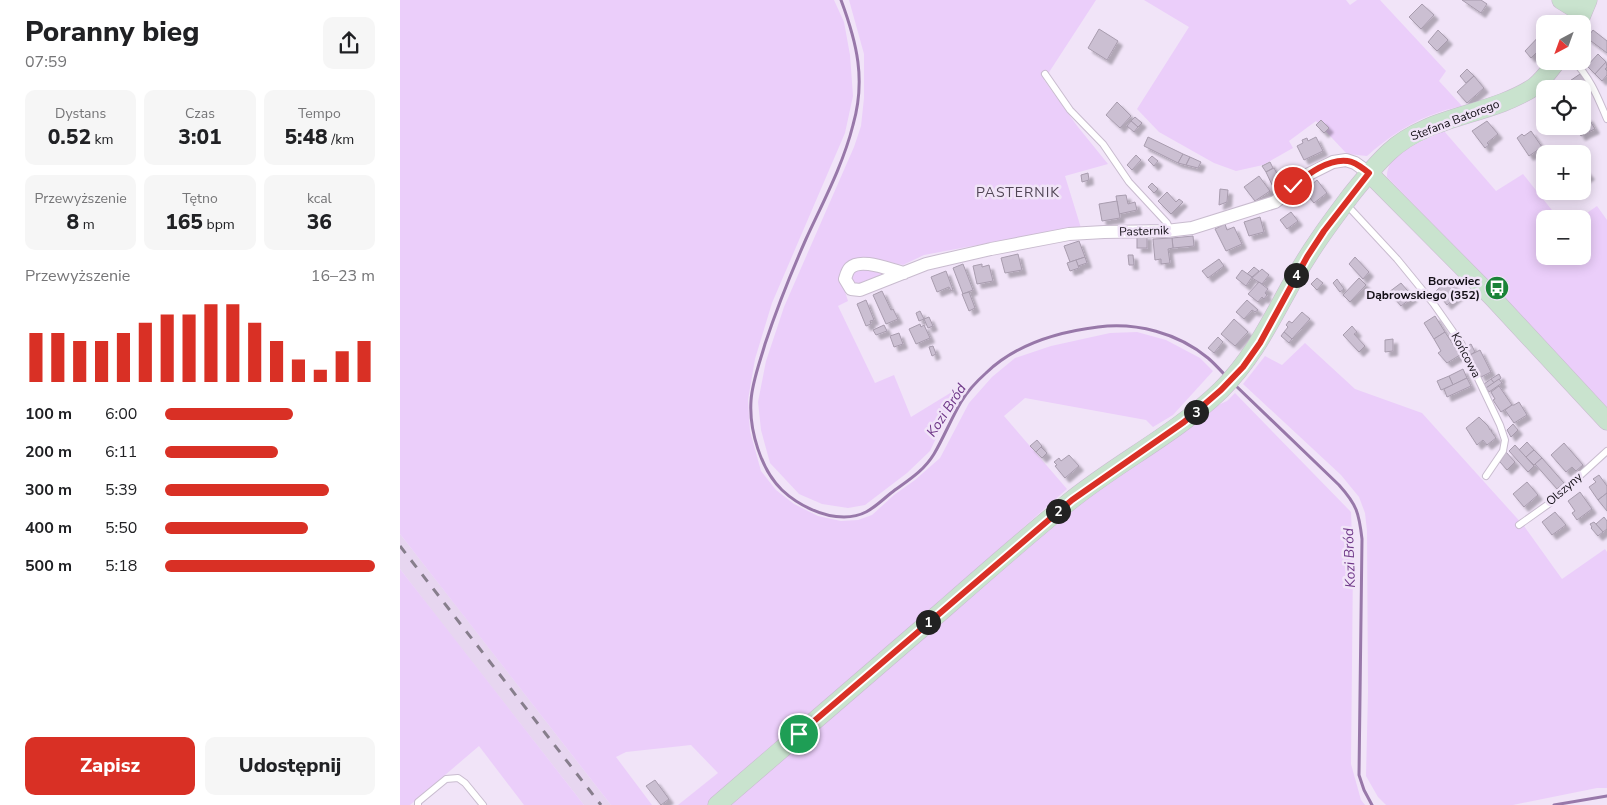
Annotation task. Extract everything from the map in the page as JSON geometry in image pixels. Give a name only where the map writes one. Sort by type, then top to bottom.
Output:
[{"type":"street","points":[[1561,0],[1583,12]]},
{"type":"street","name":"Stefana Batorego","points":[[717,805],[1057,512],[1095,482],[1184,422],[1221,390],[1243,367],[1260,343],[1307,257],[1345,203],[1389,151],[1413,136],[1468,113],[1501,104],[1535,86],[1549,70]]},
{"type":"street","name":"Pasternik","points":[[904,273],[926,264],[1069,234],[1171,231],[1192,228],[1275,202],[1309,174],[1333,162],[1346,160],[1355,163],[1369,173]]},
{"type":"street","points":[[1369,173],[1492,297],[1607,421]]},
{"type":"lane","points":[[1582,70],[1597,93],[1607,120]]},
{"type":"lane","points":[[1045,74],[1070,110],[1102,144],[1128,182],[1168,223],[1171,231]]},
{"type":"lane","name":"Końcowa","points":[[1345,203],[1397,259],[1433,303],[1461,342],[1500,425],[1505,440],[1503,450],[1486,476]]},
{"type":"lane","name":"Olszyny","points":[[1519,524],[1550,503],[1607,451]]},
{"type":"lane","points":[[418,805],[418,802],[446,779],[458,778],[482,805]]},
{"type":"shaded area","points":[[400,0],[834,0],[844,22],[850,55],[853,96],[845,133],[772,303],[755,359],[748,400],[750,431],[761,471],[776,490],[794,504],[818,516],[841,521],[858,520],[872,515],[940,458],[969,403],[992,377],[1015,358],[1051,346],[1110,333],[1137,332],[1166,340],[1200,358],[1213,371],[1173,415],[1153,427],[1146,420],[1025,398],[1004,416],[1067,489],[708,805],[678,805],[718,773],[691,745],[626,752],[616,757],[652,805],[611,805],[400,534]]},
{"type":"shaded area","points":[[849,0],[1096,0],[1044,80],[1108,164],[1065,176],[1081,228],[1069,228],[924,255],[903,265],[870,258],[841,279],[848,301],[838,306],[875,383],[894,375],[911,417],[960,387],[930,451],[907,473],[865,505],[848,508],[822,504],[799,494],[770,463],[761,430],[758,402],[766,361],[784,307],[854,147],[861,126],[864,98],[864,54]]},
{"type":"shaded area","points":[[1144,0],[1346,0],[1350,5],[1357,0],[1380,0],[1446,71],[1439,81],[1462,106],[1430,115],[1410,125],[1392,136],[1367,156],[1347,154],[1316,121],[1289,141],[1293,148],[1263,165],[1236,171],[1214,163],[1159,132],[1137,109],[1189,27]]},
{"type":"shaded area","points":[[1444,131],[1496,191],[1523,174],[1536,190],[1536,200],[1544,200],[1552,210],[1536,210],[1536,265],[1591,265],[1591,210],[1597,206],[1607,220],[1607,407],[1387,177],[1391,163],[1404,151]]},
{"type":"shaded area","points":[[857,267],[889,273],[859,286],[850,281],[852,271]]},
{"type":"shaded area","points":[[1305,343],[1355,389],[1422,413],[1524,526],[1562,579],[1605,549],[1607,552],[1607,788],[1597,788],[1513,805],[1386,805],[1378,797],[1366,776],[1368,692],[1367,531],[1365,513],[1359,497],[1341,475],[1243,384],[1265,356],[1282,365]]},
{"type":"shaded area","points":[[1235,393],[1351,512],[1353,561],[1351,764],[1361,800],[1365,805],[728,805],[1075,506],[1216,406],[1227,401]]},
{"type":"shaded area","points":[[400,534],[611,805],[584,805],[436,616],[400,569]]},
{"type":"shaded area","points":[[400,569],[584,805],[524,805],[479,746],[410,805],[400,805]]},
{"type":"building","points":[[1462,0],[1481,0],[1487,4],[1481,13]]},
{"type":"building","points":[[1422,4],[1434,15],[1421,29],[1409,17]]},
{"type":"building","points":[[1099,29],[1118,41],[1107,60],[1088,48]]},
{"type":"building","points":[[1438,30],[1448,40],[1437,51],[1428,42]]},
{"type":"building","points":[[1593,30],[1607,41],[1607,53],[1591,41]]},
{"type":"building","points":[[1536,39],[1536,53],[1531,58],[1525,51]]},
{"type":"building","points":[[1598,54],[1606,62],[1595,74],[1591,70],[1591,62]]},
{"type":"building","points":[[1606,62],[1607,67],[1605,69],[1607,75],[1602,81],[1595,74]]},
{"type":"building","points":[[1467,69],[1474,76],[1466,83],[1460,76]]},
{"type":"building","points":[[1580,74],[1584,80],[1571,80]]},
{"type":"building","points":[[1474,76],[1484,88],[1467,103],[1457,92]]},
{"type":"building","points":[[1117,102],[1131,116],[1120,128],[1106,115]]},
{"type":"building","points":[[1135,117],[1142,123],[1138,127],[1131,121]]},
{"type":"building","points":[[1321,120],[1329,128],[1324,133],[1316,125]]},
{"type":"building","points":[[1131,121],[1138,127],[1134,132],[1127,126]]},
{"type":"building","points":[[1487,121],[1498,134],[1487,143],[1489,145],[1485,148],[1472,131]]},
{"type":"building","points":[[1591,122],[1595,129],[1591,131]]},
{"type":"building","points":[[1531,131],[1541,145],[1536,145],[1536,151],[1529,156],[1517,138],[1522,134],[1524,136]]},
{"type":"building","points":[[1148,137],[1183,154],[1178,163],[1144,146]]},
{"type":"building","points":[[1316,137],[1323,151],[1304,160],[1297,146],[1303,143],[1302,140],[1307,138],[1308,141]]},
{"type":"building","points":[[1183,154],[1190,157],[1186,165],[1178,163]]},
{"type":"building","points":[[1136,155],[1141,160],[1132,170],[1127,165]]},
{"type":"building","points":[[1152,156],[1158,161],[1154,166],[1148,160]]},
{"type":"building","points":[[1190,157],[1201,162],[1198,168],[1186,165]]},
{"type":"building","points":[[1270,162],[1273,168],[1266,172],[1262,166]]},
{"type":"building","points":[[1274,168],[1281,181],[1284,179],[1286,183],[1274,189],[1266,172]]},
{"type":"building","points":[[1088,173],[1089,180],[1082,182],[1081,175]]},
{"type":"building","points":[[1259,176],[1270,191],[1255,201],[1244,187]]},
{"type":"building","points":[[1317,180],[1327,193],[1314,203],[1304,191]]},
{"type":"building","points":[[1152,183],[1158,189],[1154,193],[1148,187]]},
{"type":"building","points":[[1220,189],[1228,190],[1227,202],[1219,205]]},
{"type":"building","points":[[1167,192],[1176,202],[1179,199],[1183,202],[1171,214],[1158,201]]},
{"type":"building","points":[[1126,195],[1128,204],[1135,202],[1137,210],[1119,214],[1116,196]]},
{"type":"building","points":[[1117,201],[1120,218],[1102,221],[1099,204]]},
{"type":"building","points":[[1291,212],[1298,221],[1287,229],[1280,220]]},
{"type":"building","points":[[1260,217],[1264,232],[1249,236],[1244,222]]},
{"type":"building","points":[[1225,224],[1227,230],[1234,227],[1242,244],[1226,251],[1215,229]]},
{"type":"building","points":[[1137,235],[1147,235],[1147,248],[1137,248]]},
{"type":"building","points":[[1193,236],[1194,246],[1173,248],[1172,238]]},
{"type":"building","points":[[1172,238],[1173,248],[1168,249],[1170,263],[1161,264],[1161,259],[1155,260],[1153,239]]},
{"type":"building","points":[[1079,241],[1085,257],[1070,262],[1064,246]]},
{"type":"building","points":[[1018,254],[1022,270],[1005,273],[1001,258]]},
{"type":"building","points":[[1128,255],[1133,255],[1134,265],[1129,265]]},
{"type":"building","points":[[1085,257],[1087,263],[1078,266],[1076,260]]},
{"type":"building","points":[[1355,257],[1369,272],[1363,279],[1349,264]]},
{"type":"building","points":[[1219,259],[1224,266],[1208,278],[1202,271]]},
{"type":"building","points":[[1076,260],[1079,268],[1070,271],[1067,263]]},
{"type":"building","points":[[963,264],[973,290],[963,294],[953,268]]},
{"type":"building","points":[[982,264],[982,267],[989,265],[993,281],[977,284],[973,266]]},
{"type":"building","points":[[1254,267],[1259,271],[1252,277],[1247,274]]},
{"type":"building","points":[[1262,269],[1269,275],[1262,284],[1252,278]]},
{"type":"building","points":[[1242,270],[1252,277],[1246,286],[1236,278]]},
{"type":"building","points":[[946,271],[953,290],[951,291],[949,287],[937,292],[931,277]]},
{"type":"building","points":[[1317,278],[1323,283],[1317,290],[1311,284]]},
{"type":"building","points":[[1359,278],[1366,285],[1350,302],[1343,295]]},
{"type":"building","points":[[1337,279],[1344,289],[1340,292],[1333,283]]},
{"type":"building","points":[[1449,279],[1461,293],[1447,305],[1436,291]]},
{"type":"building","points":[[1259,282],[1268,289],[1264,299],[1262,297],[1258,302],[1248,294]]},
{"type":"building","points":[[1401,283],[1413,297],[1401,306],[1389,292]]},
{"type":"building","points":[[882,291],[891,310],[893,309],[898,319],[886,324],[873,295]]},
{"type":"building","points":[[969,292],[975,308],[969,311],[962,294]]},
{"type":"building","points":[[866,300],[874,320],[870,321],[871,324],[866,326],[857,304]]},
{"type":"building","points":[[1247,300],[1258,310],[1255,312],[1252,310],[1244,319],[1236,312]]},
{"type":"building","points":[[920,311],[924,319],[919,321],[916,313]]},
{"type":"building","points":[[1302,312],[1310,319],[1292,339],[1284,332],[1288,327],[1286,325],[1289,321],[1292,323]]},
{"type":"building","points":[[1435,316],[1445,332],[1434,339],[1424,323]]},
{"type":"building","points":[[929,317],[933,326],[928,328],[924,319]]},
{"type":"building","points":[[1234,319],[1248,332],[1235,346],[1221,334]]},
{"type":"building","points":[[920,324],[921,327],[924,325],[930,338],[916,344],[909,329]]},
{"type":"building","points":[[884,325],[887,331],[876,335],[873,330]]},
{"type":"building","points":[[1352,326],[1357,332],[1354,334],[1365,346],[1359,352],[1343,335]]},
{"type":"building","points":[[1284,332],[1292,339],[1289,343],[1281,336]]},
{"type":"building","points":[[1445,332],[1460,355],[1447,363],[1438,353],[1441,351],[1434,339]]},
{"type":"building","points":[[899,333],[903,344],[894,347],[890,336]]},
{"type":"building","points":[[1218,337],[1223,342],[1214,353],[1208,348]]},
{"type":"building","points":[[1393,339],[1393,351],[1385,352],[1385,340]]},
{"type":"building","points":[[1471,344],[1475,352],[1470,355],[1466,347]]},
{"type":"building","points":[[933,346],[936,354],[932,356],[929,347]]},
{"type":"building","points":[[1480,350],[1491,372],[1481,377],[1470,355]]},
{"type":"building","points":[[1463,369],[1467,378],[1453,385],[1449,376]]},
{"type":"building","points":[[1499,374],[1501,378],[1494,383],[1491,379]]},
{"type":"building","points":[[1449,376],[1453,385],[1441,390],[1437,381]]},
{"type":"building","points":[[1467,378],[1471,386],[1447,397],[1444,389]]},
{"type":"building","points":[[1491,379],[1494,383],[1486,388],[1484,384]]},
{"type":"building","points":[[1499,379],[1502,383],[1489,392],[1486,388]]},
{"type":"building","points":[[1499,386],[1512,405],[1501,412],[1493,400],[1495,399],[1491,392]]},
{"type":"building","points":[[1519,402],[1527,415],[1514,423],[1505,410]]},
{"type":"building","points":[[1479,417],[1492,430],[1496,438],[1487,445],[1483,440],[1477,445],[1466,428]]},
{"type":"building","points":[[1513,424],[1518,430],[1511,437],[1507,430]]},
{"type":"building","points":[[1037,440],[1042,446],[1036,452],[1030,446]]},
{"type":"building","points":[[1527,442],[1534,450],[1526,457],[1519,450]]},
{"type":"building","points":[[1564,443],[1583,465],[1576,471],[1572,467],[1566,472],[1551,455]]},
{"type":"building","points":[[1515,445],[1534,466],[1528,472],[1509,451]]},
{"type":"building","points":[[1041,447],[1047,453],[1042,458],[1036,452]]},
{"type":"building","points":[[1534,450],[1542,458],[1534,465],[1526,457]]},
{"type":"building","points":[[1506,452],[1515,462],[1507,470],[1500,462]]},
{"type":"building","points":[[1069,455],[1079,466],[1065,478],[1054,462],[1059,458],[1061,461]]},
{"type":"building","points":[[1542,458],[1564,483],[1557,489],[1535,464]]},
{"type":"building","points":[[1599,475],[1607,486],[1607,493],[1598,500],[1589,487],[1596,482],[1593,479]]},
{"type":"building","points":[[1527,482],[1538,495],[1524,507],[1513,494]]},
{"type":"building","points":[[1580,492],[1592,509],[1577,520],[1572,513],[1575,511],[1568,501]]},
{"type":"building","points":[[1607,493],[1607,511],[1598,500]]},
{"type":"building","points":[[1555,512],[1566,525],[1552,535],[1542,522]]},
{"type":"building","points":[[1604,517],[1607,521],[1607,529],[1603,532],[1596,524]]},
{"type":"building","points":[[1594,522],[1603,532],[1598,536],[1591,528],[1590,524]]},
{"type":"building","points":[[655,780],[669,799],[661,805],[646,786]]},
{"type":"waterway","name":"Kozi Bród","points":[[841,0],[858,62],[859,93],[857,108],[849,140],[838,169],[800,252],[774,317],[757,372],[751,401],[754,437],[762,461],[782,490],[795,501],[827,515],[852,517],[870,510],[925,466],[934,454],[963,398],[986,373],[1010,354],[1038,341],[1067,332],[1112,326],[1127,326],[1156,331],[1196,349],[1211,360],[1227,377]]},
{"type":"waterway","name":"Kozi Bród","points":[[1235,385],[1339,485],[1350,498],[1360,522],[1362,539],[1359,775],[1372,805]]},
{"type":"waterway","name":"Kozi Bród","points":[[1554,805],[1607,796]]},
{"type":"railway","points":[[400,546],[601,805]]},
{"type":"place","name":"Borowiec Dąbrowskiego (352)","points":[[1497,288]]},
{"type":"district","name":"PASTERNIK","points":[[1018,192]]},
{"type":"route","points":[[799,734],[1034,530],[1095,482],[1184,422],[1221,390],[1243,367],[1260,343],[1307,257],[1324,231],[1369,173],[1355,163],[1346,160],[1333,162],[1309,174],[1293,186]]}]
